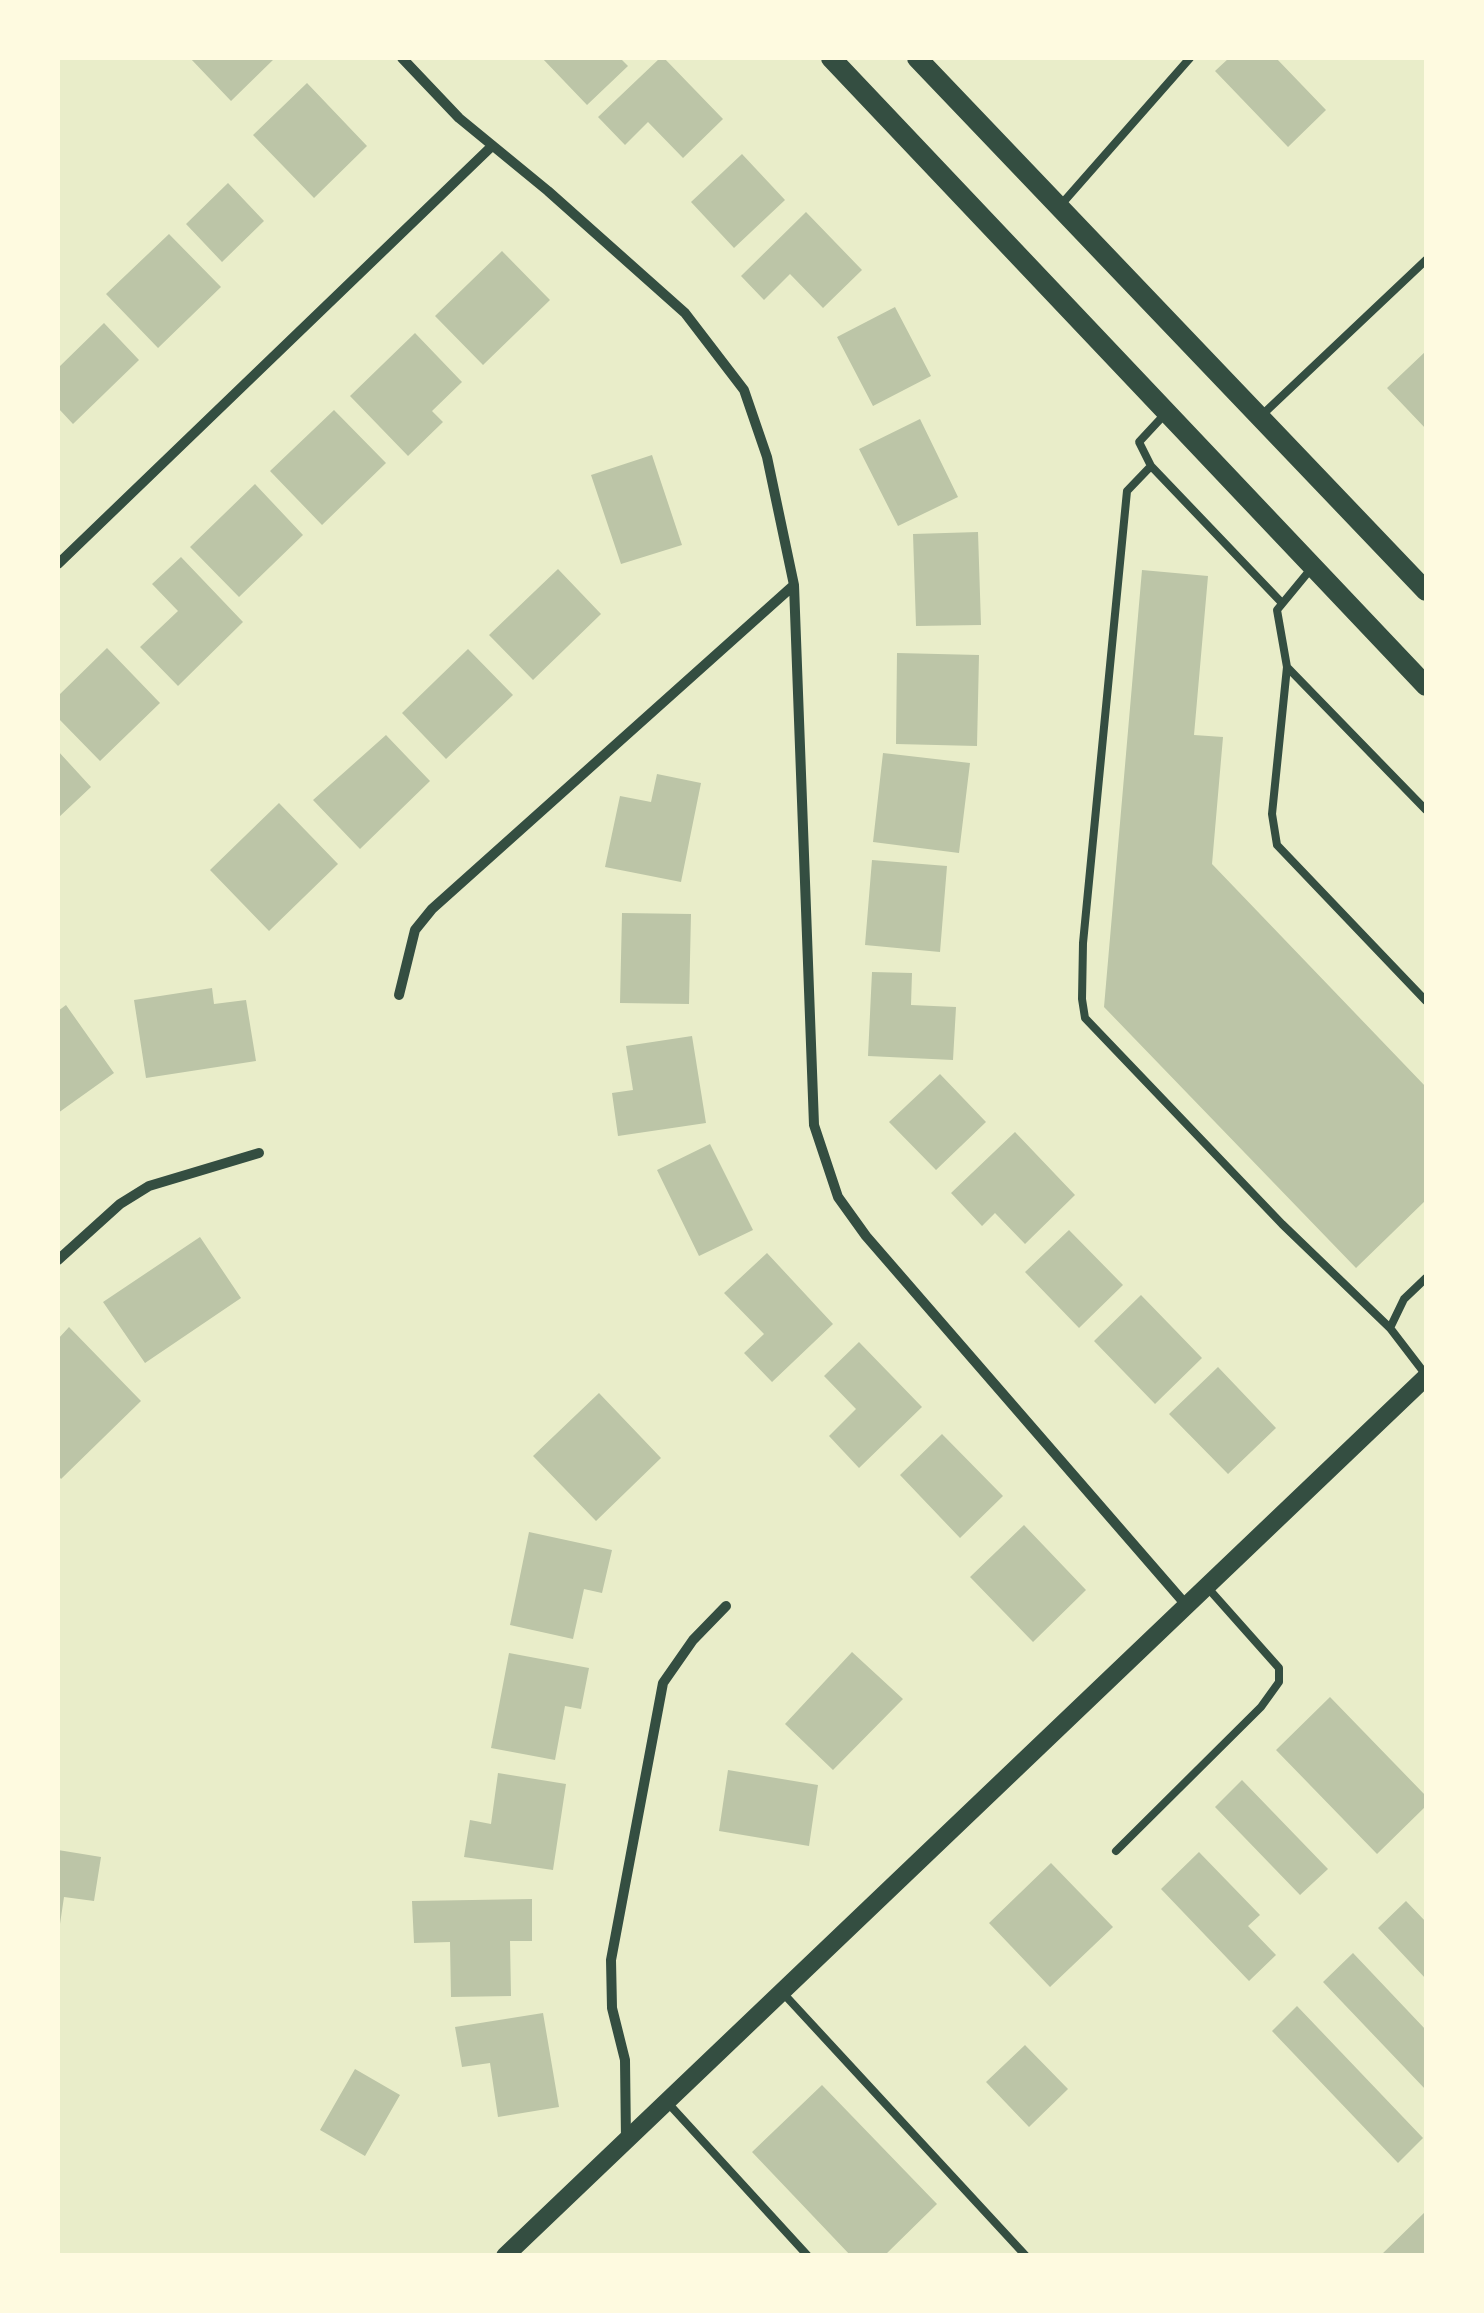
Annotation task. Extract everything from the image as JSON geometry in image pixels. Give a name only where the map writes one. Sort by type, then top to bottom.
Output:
[{"type":"main road","points":[[831,58],[1426,686]]},
{"type":"main road","points":[[917,58],[1425,586]]},
{"type":"street","points":[[402,58],[491,148],[548,191],[685,313],[744,390],[767,457],[794,585],[814,1125],[838,1197],[879,1250],[1186,1606]]},
{"type":"street","points":[[58,564],[491,148]]},
{"type":"street","points":[[398,995],[416,930],[432,908],[794,585]]},
{"type":"street","points":[[58,1260],[120,1204],[149,1186],[260,1153]]},
{"type":"street","points":[[506,2256],[1426,1376]]},
{"type":"street","points":[[626,2140],[625,2060],[612,2008],[611,1960],[663,1684],[693,1640],[726,1606]]},
{"type":"lane","points":[[1060,207],[1190,58]]},
{"type":"lane","points":[[1260,416],[1426,260]]},
{"type":"lane","points":[[1167,412],[1139,442],[1150,466],[1282,604]]},
{"type":"lane","points":[[1150,466],[1127,491],[1083,943],[1085,1018],[1282,1224],[1390,1328],[1426,1376]]},
{"type":"lane","points":[[1312,566],[1277,610],[1287,666],[1272,814],[1277,845],[1426,1001]]},
{"type":"lane","points":[[1287,666],[1426,810]]},
{"type":"lane","points":[[1390,1328],[1404,1300],[1426,1278]]},
{"type":"lane","points":[[1116,1851],[1261,1707],[1280,1682],[1279,1668],[1207,1587]]},
{"type":"lane","points":[[782,1992],[1026,2256]]},
{"type":"lane","points":[[666,2102],[808,2256]]},
{"type":"building","points":[[190,58],[275,58],[231,101]]},
{"type":"building","points":[[542,58],[620,58],[628,66],[587,105]]},
{"type":"building","points":[[660,58],[723,119],[683,158],[648,122],[625,145],[598,117]]},
{"type":"building","points":[[1229,58],[1276,58],[1326,110],[1288,147],[1215,71]]},
{"type":"building","points":[[307,83],[367,146],[314,198],[253,135]]},
{"type":"building","points":[[742,154],[785,200],[734,248],[691,202]]},
{"type":"building","points":[[228,183],[264,221],[222,262],[186,224]]},
{"type":"building","points":[[806,212],[862,270],[823,308],[790,274],[764,300],[741,276]]},
{"type":"building","points":[[169,234],[221,287],[158,348],[106,294]]},
{"type":"building","points":[[502,251],[550,300],[483,365],[435,316]]},
{"type":"building","points":[[895,307],[931,376],[873,406],[837,337]]},
{"type":"building","points":[[104,323],[139,360],[73,424],[58,408],[58,368]]},
{"type":"building","points":[[415,333],[462,382],[432,411],[443,422],[408,456],[350,396]]},
{"type":"building","points":[[1426,351],[1426,429],[1387,388]]},
{"type":"building","points":[[334,410],[386,463],[322,525],[270,471]]},
{"type":"building","points":[[920,419],[958,497],[898,526],[859,449]]},
{"type":"building","points":[[652,455],[682,545],[621,564],[591,475]]},
{"type":"building","points":[[255,484],[303,535],[239,597],[190,547]]},
{"type":"building","points":[[978,532],[981,625],[916,626],[913,534]]},
{"type":"building","points":[[181,557],[243,622],[178,686],[140,647],[178,611],[152,584]]},
{"type":"building","points":[[558,569],[601,614],[533,680],[489,635]]},
{"type":"building","points":[[1142,570],[1208,576],[1194,735],[1223,737],[1212,864],[1426,1087],[1426,1200],[1356,1268],[1104,1007]]},
{"type":"building","points":[[107,648],[160,703],[100,761],[58,718],[58,696]]},
{"type":"building","points":[[468,649],[513,695],[446,759],[402,713]]},
{"type":"building","points":[[897,653],[979,655],[977,746],[896,744]]},
{"type":"building","points":[[386,735],[430,781],[360,849],[313,800]]},
{"type":"building","points":[[58,751],[91,787],[58,818]]},
{"type":"building","points":[[883,753],[970,763],[959,853],[873,842]]},
{"type":"building","points":[[657,774],[701,783],[681,882],[605,867],[620,796],[651,802]]},
{"type":"building","points":[[279,803],[338,864],[269,931],[210,870]]},
{"type":"building","points":[[872,860],[947,866],[940,952],[865,945]]},
{"type":"building","points":[[622,913],[691,914],[689,1004],[620,1003]]},
{"type":"building","points":[[872,972],[912,973],[911,1005],[956,1007],[953,1060],[868,1056]]},
{"type":"building","points":[[212,988],[214,1004],[246,1000],[256,1061],[146,1078],[134,1000]]},
{"type":"building","points":[[66,1005],[114,1073],[58,1113],[58,1011]]},
{"type":"building","points":[[692,1036],[706,1123],[618,1136],[612,1093],[633,1090],[626,1046]]},
{"type":"building","points":[[940,1074],[986,1122],[936,1170],[889,1122]]},
{"type":"building","points":[[1015,1132],[1075,1195],[1025,1244],[995,1213],[982,1226],[951,1193]]},
{"type":"building","points":[[710,1144],[753,1230],[699,1256],[657,1170]]},
{"type":"building","points":[[1069,1230],[1123,1285],[1079,1328],[1025,1272]]},
{"type":"building","points":[[200,1237],[241,1298],[145,1363],[103,1302]]},
{"type":"building","points":[[767,1253],[833,1324],[772,1382],[744,1353],[764,1334],[724,1293]]},
{"type":"building","points":[[1141,1295],[1202,1358],[1155,1404],[1094,1341]]},
{"type":"building","points":[[69,1327],[141,1401],[61,1479],[58,1339]]},
{"type":"building","points":[[859,1342],[922,1407],[859,1468],[829,1436],[856,1409],[824,1376]]},
{"type":"building","points":[[1218,1367],[1276,1428],[1228,1474],[1169,1414]]},
{"type":"building","points":[[599,1393],[661,1458],[596,1521],[533,1456]]},
{"type":"building","points":[[942,1434],[1003,1496],[960,1538],[900,1475]]},
{"type":"building","points":[[1024,1525],[1086,1590],[1033,1642],[970,1577]]},
{"type":"building","points":[[529,1532],[612,1550],[602,1593],[584,1589],[573,1639],[510,1625]]},
{"type":"building","points":[[852,1652],[903,1699],[833,1770],[785,1724]]},
{"type":"building","points":[[509,1653],[589,1668],[581,1709],[565,1706],[555,1760],[491,1748]]},
{"type":"building","points":[[1330,1697],[1426,1796],[1426,1806],[1377,1854],[1276,1750]]},
{"type":"building","points":[[728,1770],[818,1785],[809,1846],[719,1831]]},
{"type":"building","points":[[498,1773],[566,1784],[553,1870],[464,1857],[470,1820],[491,1824]]},
{"type":"building","points":[[1242,1780],[1328,1869],[1300,1895],[1215,1807]]},
{"type":"building","points":[[58,1850],[101,1857],[94,1901],[64,1897],[60,1924]]},
{"type":"building","points":[[1199,1852],[1260,1915],[1248,1926],[1276,1955],[1249,1981],[1161,1889]]},
{"type":"building","points":[[1051,1863],[1113,1927],[1050,1987],[989,1923]]},
{"type":"building","points":[[532,1899],[532,1941],[510,1941],[511,1996],[451,1997],[450,1942],[414,1943],[412,1901]]},
{"type":"building","points":[[1406,1901],[1426,1922],[1426,1979],[1378,1928]]},
{"type":"building","points":[[1353,1953],[1426,2030],[1426,2090],[1323,1982]]},
{"type":"building","points":[[1297,2006],[1423,2138],[1398,2163],[1272,2031]]},
{"type":"building","points":[[543,2013],[559,2107],[498,2117],[490,2063],[462,2067],[455,2027]]},
{"type":"building","points":[[1025,2045],[1068,2089],[1029,2127],[986,2082]]},
{"type":"building","points":[[355,2069],[400,2095],[365,2156],[320,2130]]},
{"type":"building","points":[[822,2085],[937,2204],[884,2256],[851,2256],[752,2152]]},
{"type":"building","points":[[1426,2211],[1426,2256],[1380,2256]]}]
